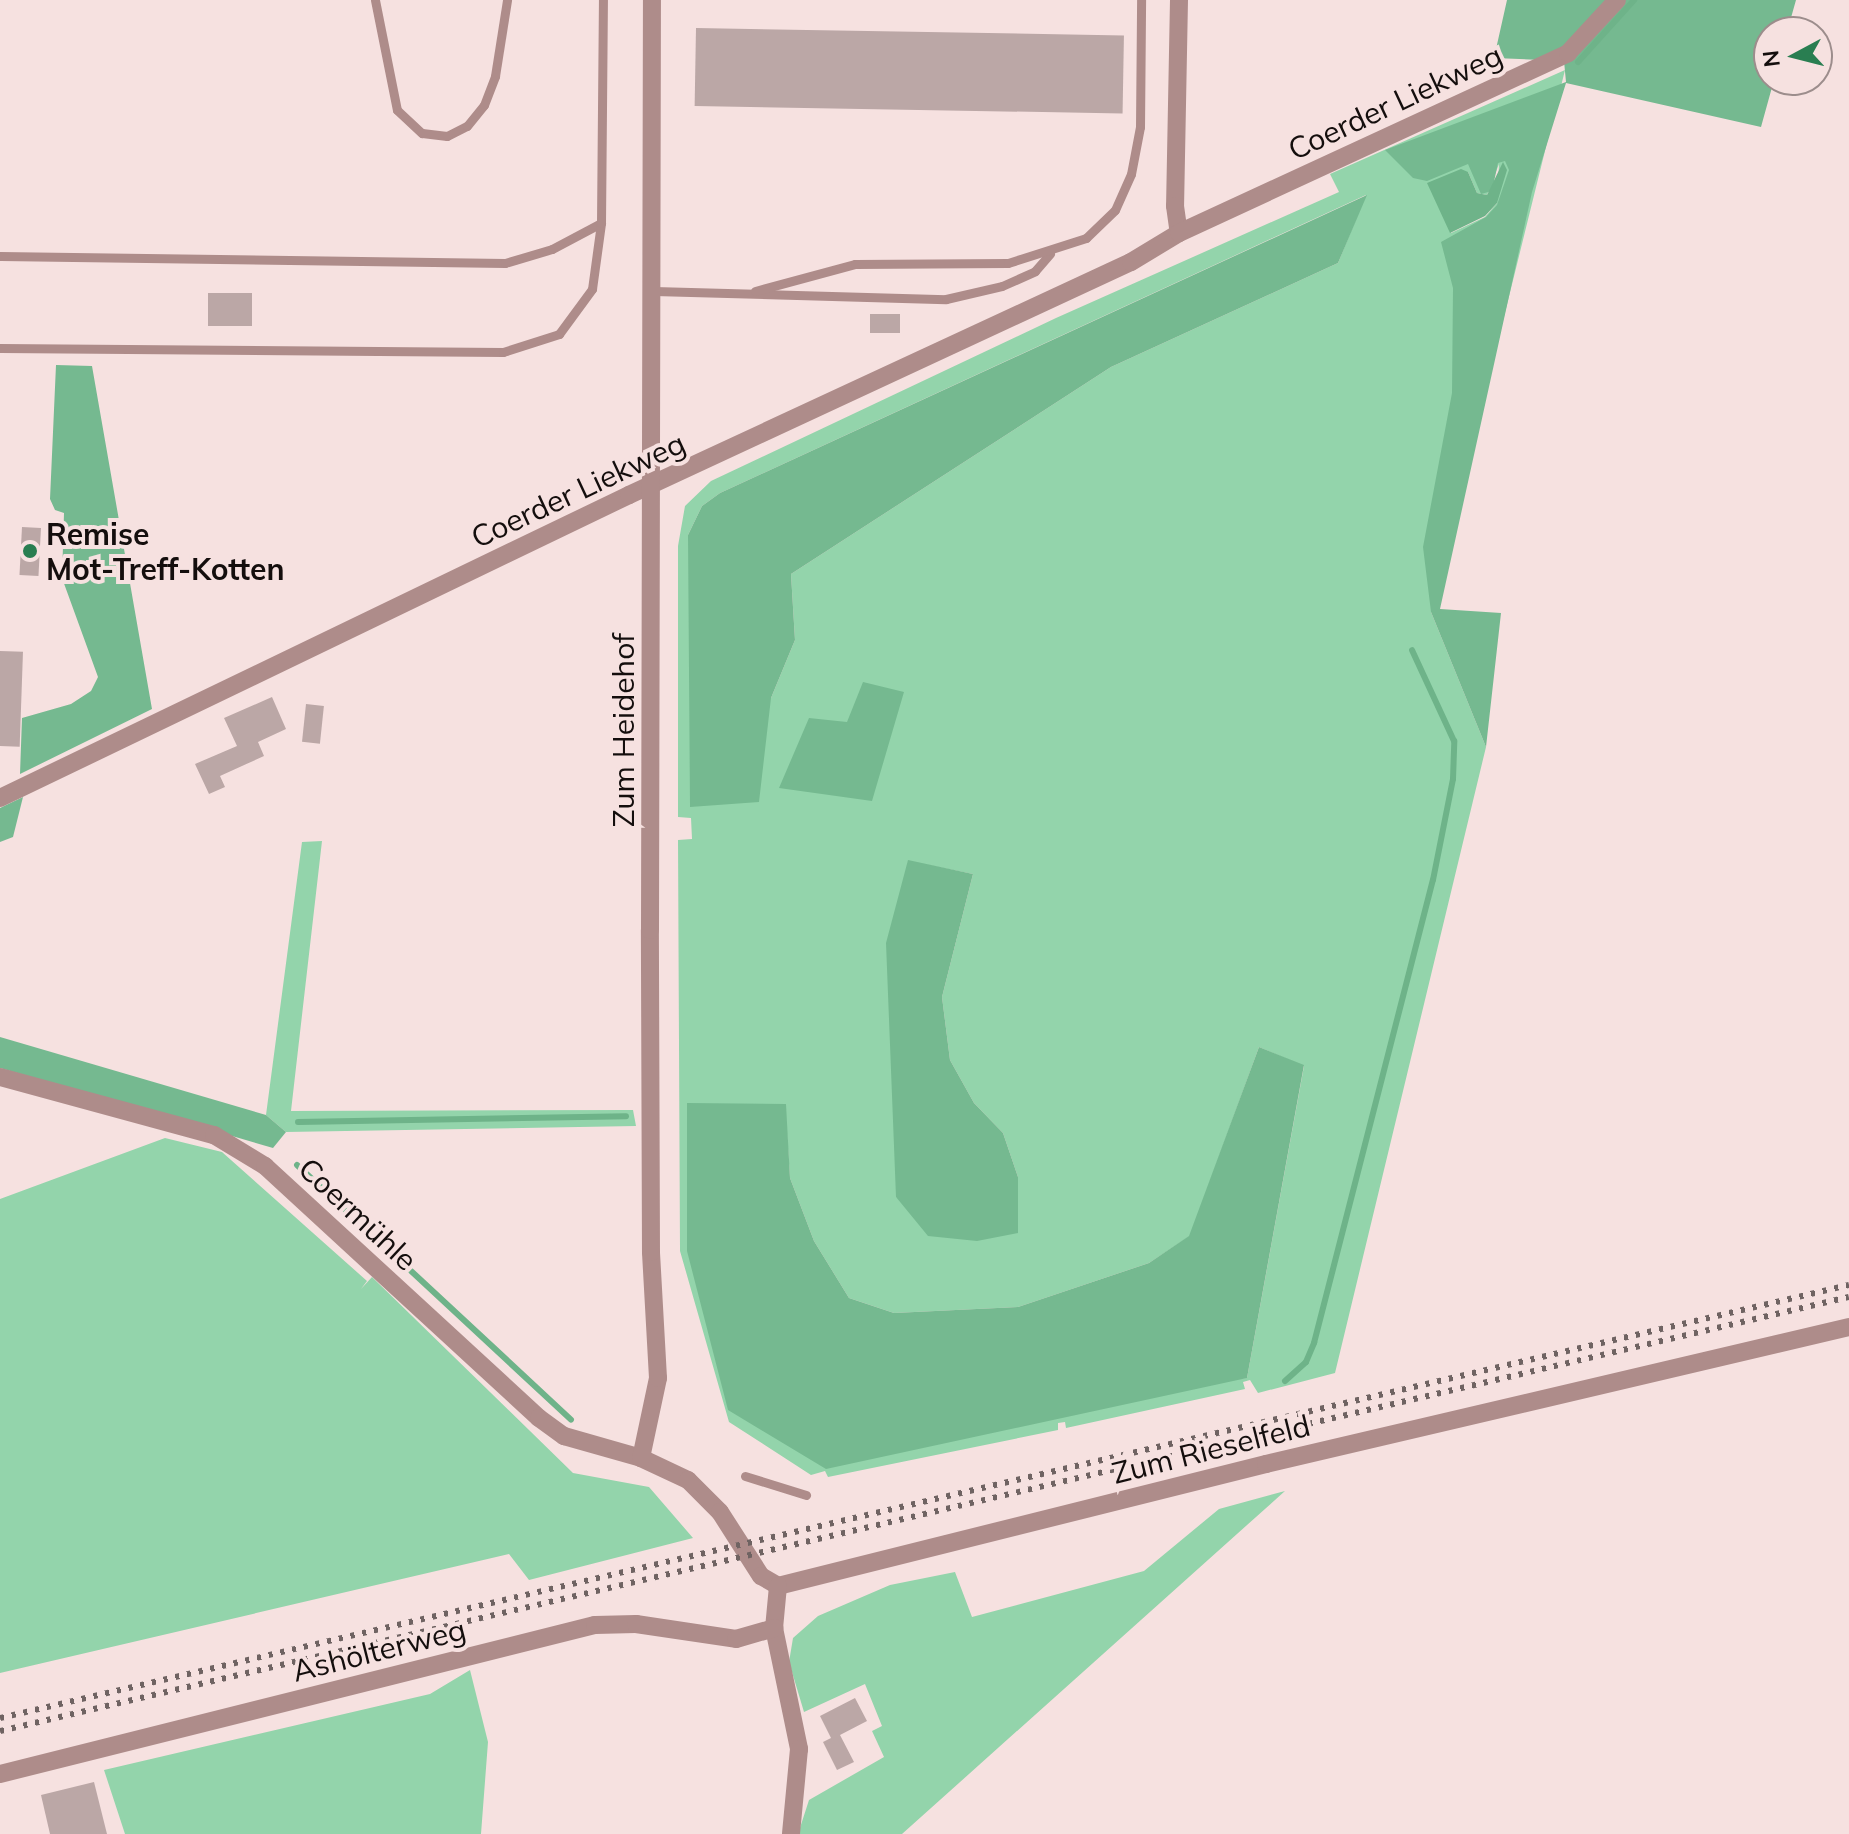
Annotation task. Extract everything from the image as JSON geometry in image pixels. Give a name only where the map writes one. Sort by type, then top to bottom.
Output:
[{"type":"street","name":"Zum Heidehof","points":[[641,1458],[658,1378],[651,1252],[652,0]]},
{"type":"street","points":[[1179,0],[1175,206],[1179,233]]},
{"type":"street","name":"Coerder Liekweg","points":[[0,798],[651,486],[1131,262],[1179,233],[1568,53],[1617,0]]},
{"type":"street","name":"Coermühle","points":[[0,1077],[214,1135],[265,1166],[539,1418],[564,1436],[641,1458]]},
{"type":"street","name":"Zum Rieselfeld","points":[[778,1586],[1221,1475],[1849,1327]]},
{"type":"street","points":[[641,1458],[680,1475],[704,1493],[755,1569],[778,1586],[774,1628],[799,1749],[791,1834]]},
{"type":"street","name":"Ashölterweg","points":[[0,1774],[595,1625],[636,1624],[736,1639],[774,1628]]},
{"type":"lane","points":[[375,0],[397,110],[422,133],[447,136],[467,126],[484,105],[495,76],[507,0]]},
{"type":"lane","points":[[0,348],[503,352],[559,334],[592,289],[601,223],[603,0]]},
{"type":"lane","points":[[755,291],[855,264],[1008,263],[1051,253],[1086,238],[1115,210],[1131,174],[1140,127],[1141,0]]},
{"type":"lane","points":[[0,256],[505,263],[552,249],[601,223]]},
{"type":"lane","points":[[654,291],[755,291],[854,300],[946,299],[1002,286],[1035,271],[1051,253]]},
{"type":"lane","points":[[745,1476],[806,1495]]},
{"type":"shaded area","points":[[1507,0],[1796,0],[1792,16],[1753,16],[1753,96],[1770,96],[1761,127],[1566,83],[1532,192],[1440,609],[1501,613],[1486,747],[1431,612],[1423,547],[1452,393],[1453,288],[1441,242],[1486,217],[1497,205],[1509,170],[1505,161],[1498,163],[1492,191],[1481,194],[1468,164],[1427,181],[1413,178],[1385,150],[1566,82],[1564,61],[1494,58]]},
{"type":"shaded area","points":[[1565,70],[1431,612],[1486,747],[1335,1373],[1258,1393],[1250,1380],[1243,1382],[1245,1389],[1066,1428],[1065,1422],[1058,1423],[1058,1430],[828,1477],[825,1471],[811,1475],[729,1422],[680,1251],[678,840],[692,839],[691,818],[678,817],[678,546],[685,506],[711,481],[1056,318],[1339,192],[1330,174]],"holes":[[[1499,164],[1497,203],[1485,217],[1451,233],[1441,204],[1468,172],[1477,193],[1487,195]],[[1366,195],[1338,263],[1111,367],[791,574],[795,640],[771,698],[688,535],[702,506],[720,493]],[[908,861],[973,874],[942,997],[950,1060],[974,1103],[1003,1133],[1018,1177],[1018,1233],[896,1197]],[[1259,1047],[1304,1066],[1247,1378],[728,1410],[785,1104],[790,1178],[814,1241],[849,1298],[894,1313],[1018,1307],[1149,1263],[1190,1236]]]},
{"type":"shaded area","points":[[1503,162],[1507,170],[1497,203],[1485,216],[1450,233],[1427,183],[1461,169],[1468,172],[1477,193],[1487,195]]},
{"type":"shaded area","points":[[1367,195],[1338,263],[1111,367],[791,574],[795,640],[771,698],[759,802],[690,807],[688,535],[702,506],[720,493]]},
{"type":"shaded area","points":[[56,365],[92,366],[152,709],[20,774],[22,718],[71,704],[91,691],[98,677],[62,578],[64,513],[55,510],[50,499]]},
{"type":"shaded area","points":[[863,682],[904,692],[872,801],[779,788],[809,718],[847,722]]},
{"type":"shaded area","points":[[23,797],[13,837],[0,842],[0,808]]},
{"type":"shaded area","points":[[322,841],[291,1111],[633,1110],[636,1126],[286,1132],[266,1115],[302,842]]},
{"type":"shaded area","points":[[908,860],[973,874],[942,997],[950,1060],[974,1103],[1003,1133],[1018,1177],[1018,1233],[977,1241],[928,1236],[896,1197],[886,943]]},
{"type":"shaded area","points":[[0,1037],[266,1115],[286,1132],[273,1148],[0,1068]]},
{"type":"shaded area","points":[[1259,1047],[1304,1065],[1247,1378],[826,1469],[728,1410],[687,1251],[687,1103],[786,1104],[790,1178],[814,1241],[849,1298],[894,1313],[1018,1307],[1149,1263],[1189,1236]]},
{"type":"shaded area","points":[[165,1138],[222,1152],[367,1281],[361,1289],[372,1277],[573,1473],[649,1487],[693,1538],[529,1580],[509,1554],[0,1673],[0,1199]]},
{"type":"shaded area","points":[[1285,1491],[902,1834],[798,1834],[809,1800],[884,1757],[872,1731],[882,1726],[865,1684],[804,1712],[789,1662],[793,1638],[818,1616],[890,1585],[955,1572],[972,1617],[1144,1571],[1219,1509]]},
{"type":"shaded area","points":[[470,1670],[488,1742],[481,1834],[125,1834],[104,1770],[430,1694]]},
{"type":"building","points":[[696,28],[1124,35],[1123,113],[695,106]]},
{"type":"building","points":[[208,293],[252,293],[252,326],[208,326]]},
{"type":"building","points":[[870,314],[900,314],[900,333],[870,333]]},
{"type":"building","name":"Remise Mot-Treff-Kotten","points":[[22,527],[41,528],[38,576],[19,575]]},
{"type":"building","points":[[0,651],[23,652],[20,747],[0,746]]},
{"type":"building","points":[[272,697],[286,729],[258,742],[264,756],[220,776],[225,787],[209,794],[195,764],[237,746],[224,718]]},
{"type":"building","points":[[306,704],[324,706],[320,744],[302,742]]},
{"type":"building","points":[[855,1698],[867,1721],[840,1735],[854,1762],[837,1770],[823,1742],[831,1738],[820,1716]]},
{"type":"building","points":[[94,1782],[107,1834],[50,1834],[41,1795]]},
{"type":"waterway","points":[[1578,62],[1634,0]]},
{"type":"waterway","points":[[1285,1381],[1306,1362],[1314,1343],[1433,880],[1453,779],[1454,741],[1412,650]]},
{"type":"waterway","points":[[298,1122],[626,1116]]},
{"type":"waterway","points":[[297,1165],[571,1420]]},
{"type":"railway","points":[[0,1718],[1849,1285]]},
{"type":"railway","points":[[0,1731],[1849,1297]]},
{"type":"place","name":"Remise Mot-Treff-Kotten","points":[[30,551]]}]
